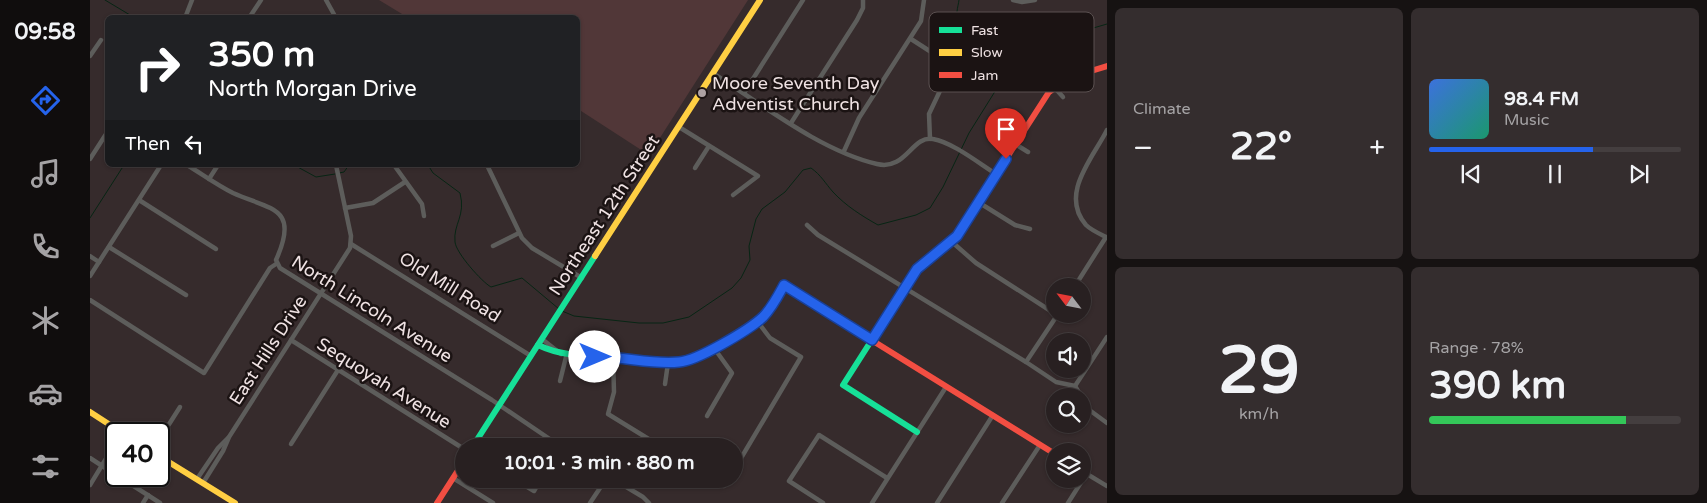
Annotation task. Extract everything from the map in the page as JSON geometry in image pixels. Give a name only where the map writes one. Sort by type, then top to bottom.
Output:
[{"type":"street","points":[[186,15],[192,0]]},
{"type":"street","points":[[252,15],[261,0]]},
{"type":"street","points":[[326,0],[334,15]]},
{"type":"street","name":"Northeast 12th Street","points":[[479,438],[760,0]]},
{"type":"street","points":[[744,93],[803,0]]},
{"type":"street","points":[[791,123],[857,20],[863,8],[863,0]]},
{"type":"street","points":[[844,151],[859,118],[921,21],[924,0]]},
{"type":"street","points":[[1013,0],[1022,2],[1035,0]]},
{"type":"street","points":[[910,39],[929,51]]},
{"type":"street","points":[[90,56],[100,40]]},
{"type":"street","points":[[1094,70],[1107,66]]},
{"type":"street","points":[[714,74],[820,141],[876,164],[888,165],[902,160],[916,145],[930,139],[951,147],[996,174]]},
{"type":"street","points":[[930,139],[929,114],[939,92]]},
{"type":"street","points":[[917,432],[843,385],[921,264],[952,242],[1050,92]]},
{"type":"street","points":[[1058,92],[1063,97]]},
{"type":"street","points":[[679,127],[758,176],[733,195]]},
{"type":"street","points":[[1080,278],[1106,236],[1086,225],[1078,210],[1075,193],[1081,174],[1107,130]]},
{"type":"street","points":[[90,159],[105,136]]},
{"type":"street","points":[[1015,144],[1028,152]]},
{"type":"street","points":[[695,168],[709,146]]},
{"type":"street","points":[[90,276],[160,167]]},
{"type":"street","name":"North Lincoln Avenue","points":[[190,167],[236,194],[269,206],[278,213],[283,222],[286,235],[276,264],[548,438]]},
{"type":"street","points":[[209,178],[217,167]]},
{"type":"street","points":[[336,167],[351,244]]},
{"type":"street","points":[[395,167],[422,204],[424,216]]},
{"type":"street","points":[[488,167],[519,234],[532,248],[582,278]]},
{"type":"street","points":[[345,208],[373,203],[405,182]]},
{"type":"street","points":[[139,200],[216,249]]},
{"type":"street","points":[[978,202],[1015,225],[1030,229]]},
{"type":"street","points":[[807,225],[818,235],[1056,382],[1075,386],[1107,337]]},
{"type":"street","points":[[493,246],[519,234]]},
{"type":"street","points":[[952,242],[976,263],[1046,307]]},
{"type":"street","name":"East Hills Drive","points":[[200,481],[224,451],[229,437],[351,244]]},
{"type":"street","name":"Old Mill Road","points":[[351,244],[531,356]]},
{"type":"street","points":[[109,246],[186,295]]},
{"type":"street","points":[[90,256],[99,262]]},
{"type":"street","points":[[90,300],[204,373],[266,274],[276,264]]},
{"type":"street","points":[[540,342],[555,354],[564,356],[613,357],[668,363],[692,360],[757,321],[768,311],[784,285],[1046,448]]},
{"type":"street","points":[[743,455],[801,357],[770,338],[757,321]]},
{"type":"street","points":[[1026,362],[1051,323]]},
{"type":"street","name":"Sequoyah Avenue","points":[[291,340],[455,443]]},
{"type":"street","points":[[707,416],[732,373],[714,348]]},
{"type":"street","points":[[560,382],[564,356]]},
{"type":"street","points":[[613,357],[614,392],[608,414],[647,438]]},
{"type":"street","points":[[666,384],[668,363]]},
{"type":"street","points":[[291,444],[338,370]]},
{"type":"street","points":[[872,503],[946,387]]},
{"type":"street","points":[[170,422],[180,406]]},
{"type":"street","points":[[1091,411],[1107,423]]},
{"type":"street","points":[[90,412],[105,423]]},
{"type":"street","points":[[936,503],[993,415]]},
{"type":"street","points":[[823,503],[789,481],[818,435],[887,478]]},
{"type":"street","points":[[1002,503],[1040,444]]},
{"type":"street","points":[[90,458],[105,468]]},
{"type":"street","points":[[90,485],[105,461]]},
{"type":"street","points":[[170,463],[235,503]]},
{"type":"street","points":[[437,503],[455,475]]},
{"type":"street","points":[[1091,476],[1107,486]]},
{"type":"street","points":[[453,478],[493,503]]},
{"type":"street","points":[[135,487],[160,503]]},
{"type":"street","points":[[590,503],[601,488]]},
{"type":"street","points":[[628,488],[649,503]]},
{"type":"street","points":[[1068,503],[1076,488]]},
{"type":"street","points":[[143,503],[148,495]]},
{"type":"shaded area","points":[[379,0],[748,0],[649,155],[580,110],[580,15],[404,15]]},
{"type":"waterway","points":[[105,0],[130,15]]},
{"type":"waterway","points":[[957,12],[959,0]]},
{"type":"waterway","points":[[1094,28],[1107,24]]},
{"type":"waterway","points":[[562,311],[574,316],[639,323],[663,323],[689,317],[732,288],[741,278],[750,260],[749,246],[756,219],[762,209],[785,192],[803,170],[811,168],[818,173],[843,202],[878,225],[916,215],[930,208],[943,187],[969,133],[994,92]]},
{"type":"waterway","points":[[90,218],[123,167]]},
{"type":"waterway","points":[[298,167],[316,177],[335,174]]},
{"type":"waterway","points":[[339,173],[344,172],[348,167]]},
{"type":"waterway","points":[[429,167],[433,173],[460,193],[461,214],[456,230],[455,242],[464,260],[491,287],[522,278],[559,309]]},
{"type":"traffic: fast","points":[[917,432],[843,385],[917,269],[957,235]]},
{"type":"traffic: fast","points":[[478,438],[595,256]]},
{"type":"traffic: fast","points":[[538,345],[568,354],[620,357],[662,363],[686,361],[710,352],[755,323],[775,302],[784,285],[865,336]]},
{"type":"traffic: slow","points":[[595,256],[760,0]]},
{"type":"traffic: slow","points":[[90,412],[105,422]]},
{"type":"traffic: slow","points":[[170,463],[235,503]]},
{"type":"traffic: jam","points":[[1094,70],[1107,66]]},
{"type":"traffic: jam","points":[[957,235],[1049,92]]},
{"type":"traffic: jam","points":[[865,336],[1046,448]]},
{"type":"traffic: jam","points":[[437,503],[455,475]]},
{"type":"place","name":"Moore Seventh Day Adventist Church","points":[[702,93]]},
{"type":"route","points":[[595,357],[668,363],[692,360],[757,321],[768,311],[784,285],[872,340],[921,264],[952,242],[957,236],[1006,159]]}]
